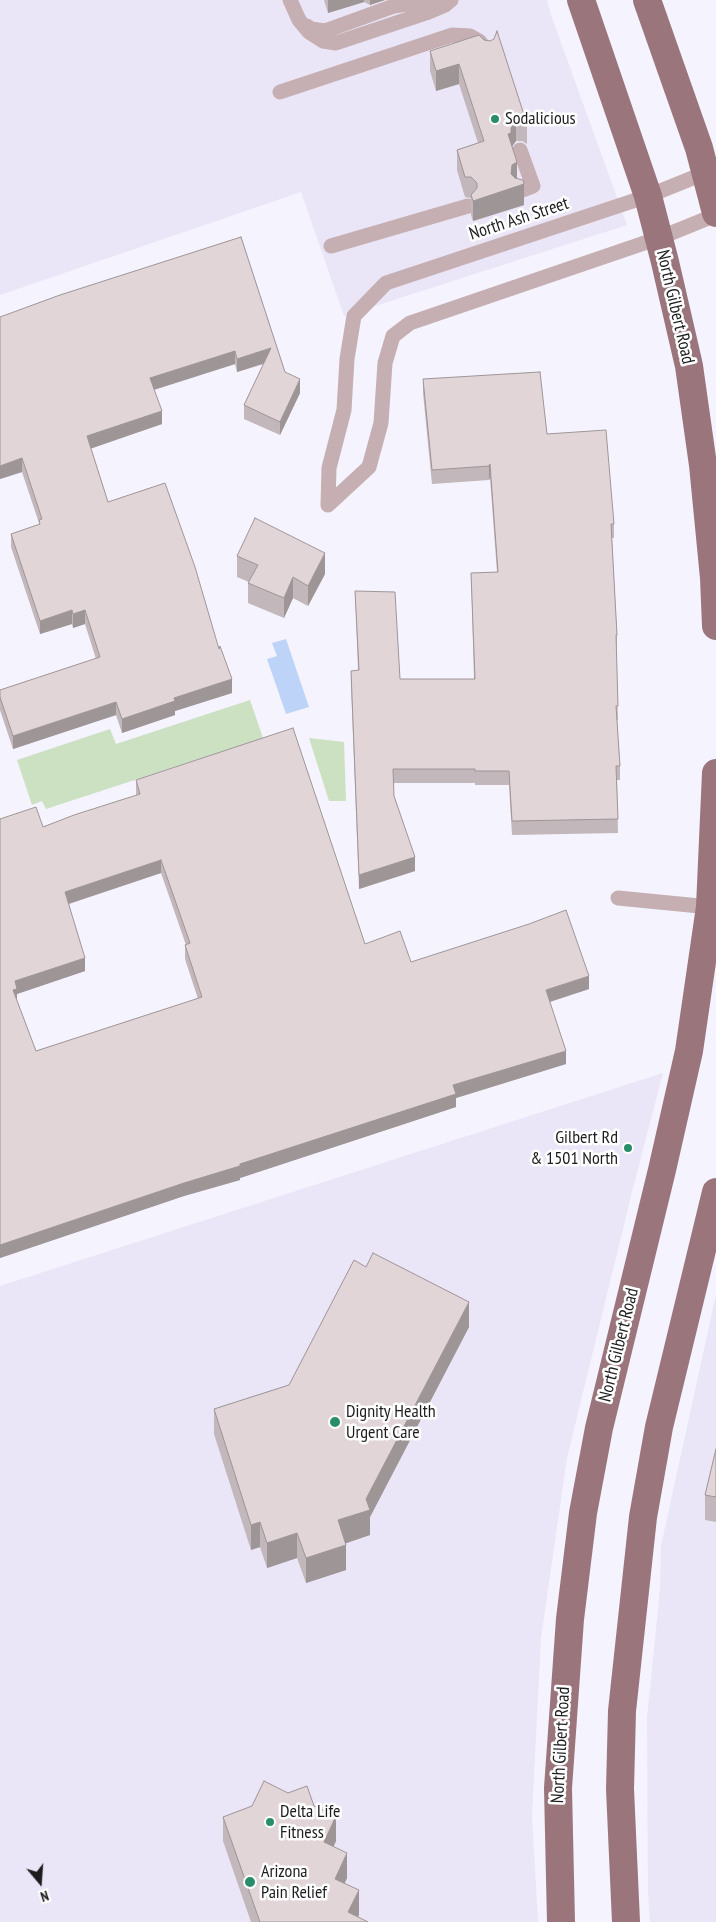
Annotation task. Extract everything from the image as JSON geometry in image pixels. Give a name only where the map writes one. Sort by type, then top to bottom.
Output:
[{"type":"main road","name":"North Gilbert Road","points":[[581,0],[648,196],[690,376],[704,474],[714,578],[716,626]]},
{"type":"main road","points":[[647,0],[699,148],[716,214]]},
{"type":"main road","name":"North Gilbert Road","points":[[562,1922],[558,1810],[560,1759],[570,1619],[583,1513],[599,1428],[662,1170],[689,1050],[710,907],[716,773]]},
{"type":"main road","points":[[626,1922],[620,1789],[622,1711],[643,1517],[659,1427],[716,1192]]},
{"type":"lane","points":[[290,0],[299,20],[309,32],[323,41],[336,43],[448,3]]},
{"type":"lane","points":[[280,92],[452,35],[470,36],[479,41],[488,52]]},
{"type":"lane","points":[[520,150],[533,186],[520,190]]},
{"type":"lane","name":"North Ash Street","points":[[659,238],[410,323],[393,336],[385,363],[381,423],[369,467],[328,506],[329,468],[344,410],[354,316],[386,283],[648,196],[705,173]]},
{"type":"lane","points":[[331,246],[468,206]]},
{"type":"lane","points":[[659,238],[716,214]]},
{"type":"lane","points":[[618,898],[710,907]]},
{"type":"shaded area","points":[[0,0],[547,0],[627,225],[344,316],[301,192],[0,295]]},
{"type":"shaded area","points":[[663,1073],[567,1458],[541,1638],[532,1816],[538,1922],[0,1922],[0,1286]]},
{"type":"shaded area","points":[[716,1294],[716,1922],[650,1922],[648,1892],[647,1718],[660,1589],[661,1546]]},
{"type":"green space","points":[[250,700],[263,738],[46,809],[42,801],[32,805],[17,760],[110,729],[116,744]]},
{"type":"green space","points":[[309,738],[344,742],[346,801],[329,801]]},
{"type":"water","points":[[286,639],[309,707],[286,714],[267,659],[277,656],[272,643]]},
{"type":"building","name":"Sodalicious","points":[[497,31],[527,124],[522,121],[516,121],[511,128],[511,133],[508,134],[517,162],[512,165],[511,174],[515,178],[523,180],[524,184],[473,201],[471,195],[477,188],[477,183],[471,177],[465,177],[457,150],[484,141],[459,64],[436,71],[430,51],[479,35],[484,40],[490,41],[494,39]]},
{"type":"building","points":[[241,237],[285,372],[300,379],[280,422],[244,405],[271,348],[237,359],[235,351],[150,378],[162,411],[87,436],[108,502],[165,483],[195,567],[219,649],[220,646],[232,679],[174,698],[175,701],[122,719],[116,702],[13,736],[0,697],[0,690],[100,657],[85,610],[73,614],[72,610],[40,621],[11,534],[40,524],[39,520],[42,519],[22,458],[0,466],[0,317],[60,295]]},
{"type":"building","points":[[540,372],[547,434],[606,430],[614,524],[611,524],[617,635],[618,706],[616,706],[620,766],[616,766],[618,819],[512,821],[509,771],[393,769],[394,796],[415,857],[359,875],[351,671],[359,670],[355,591],[395,592],[400,679],[475,679],[471,573],[498,572],[490,464],[489,466],[432,470],[423,379]]},
{"type":"building","points":[[255,518],[325,553],[308,586],[293,577],[284,598],[248,583],[258,565],[237,556]]},
{"type":"building","points":[[293,728],[365,944],[400,931],[411,962],[529,924],[566,910],[589,976],[546,990],[566,1051],[453,1085],[456,1094],[0,1245],[0,819],[36,807],[43,827],[140,794],[136,780]],"holes":[[[161,860],[190,943],[185,945],[202,997],[36,1051],[13,990],[17,989],[15,981],[85,958],[65,892]]]},
{"type":"building","name":"Dignity Health Urgent Care","points":[[373,1253],[469,1302],[366,1499],[370,1510],[338,1520],[346,1545],[306,1558],[297,1533],[267,1543],[260,1522],[251,1525],[214,1409],[289,1385],[354,1260],[366,1267]]},
{"type":"building","points":[[716,1449],[716,1497],[705,1495]]},
{"type":"building","points":[[264,1781],[288,1793],[307,1786],[314,1806],[336,1816],[324,1842],[347,1853],[335,1879],[359,1890],[348,1912],[368,1922],[260,1922],[223,1817],[252,1806]]},
{"type":"place","name":"Sodalicious","points":[[495,119]]},
{"type":"place","name":"Gilbert Rd & 1501 North","points":[[628,1148]]},
{"type":"place","name":"Dignity Health Urgent Care","points":[[335,1422]]},
{"type":"place","name":"Delta Life Fitness","points":[[270,1822]]},
{"type":"place","name":"Arizona Pain Relief","points":[[250,1882]]}]
